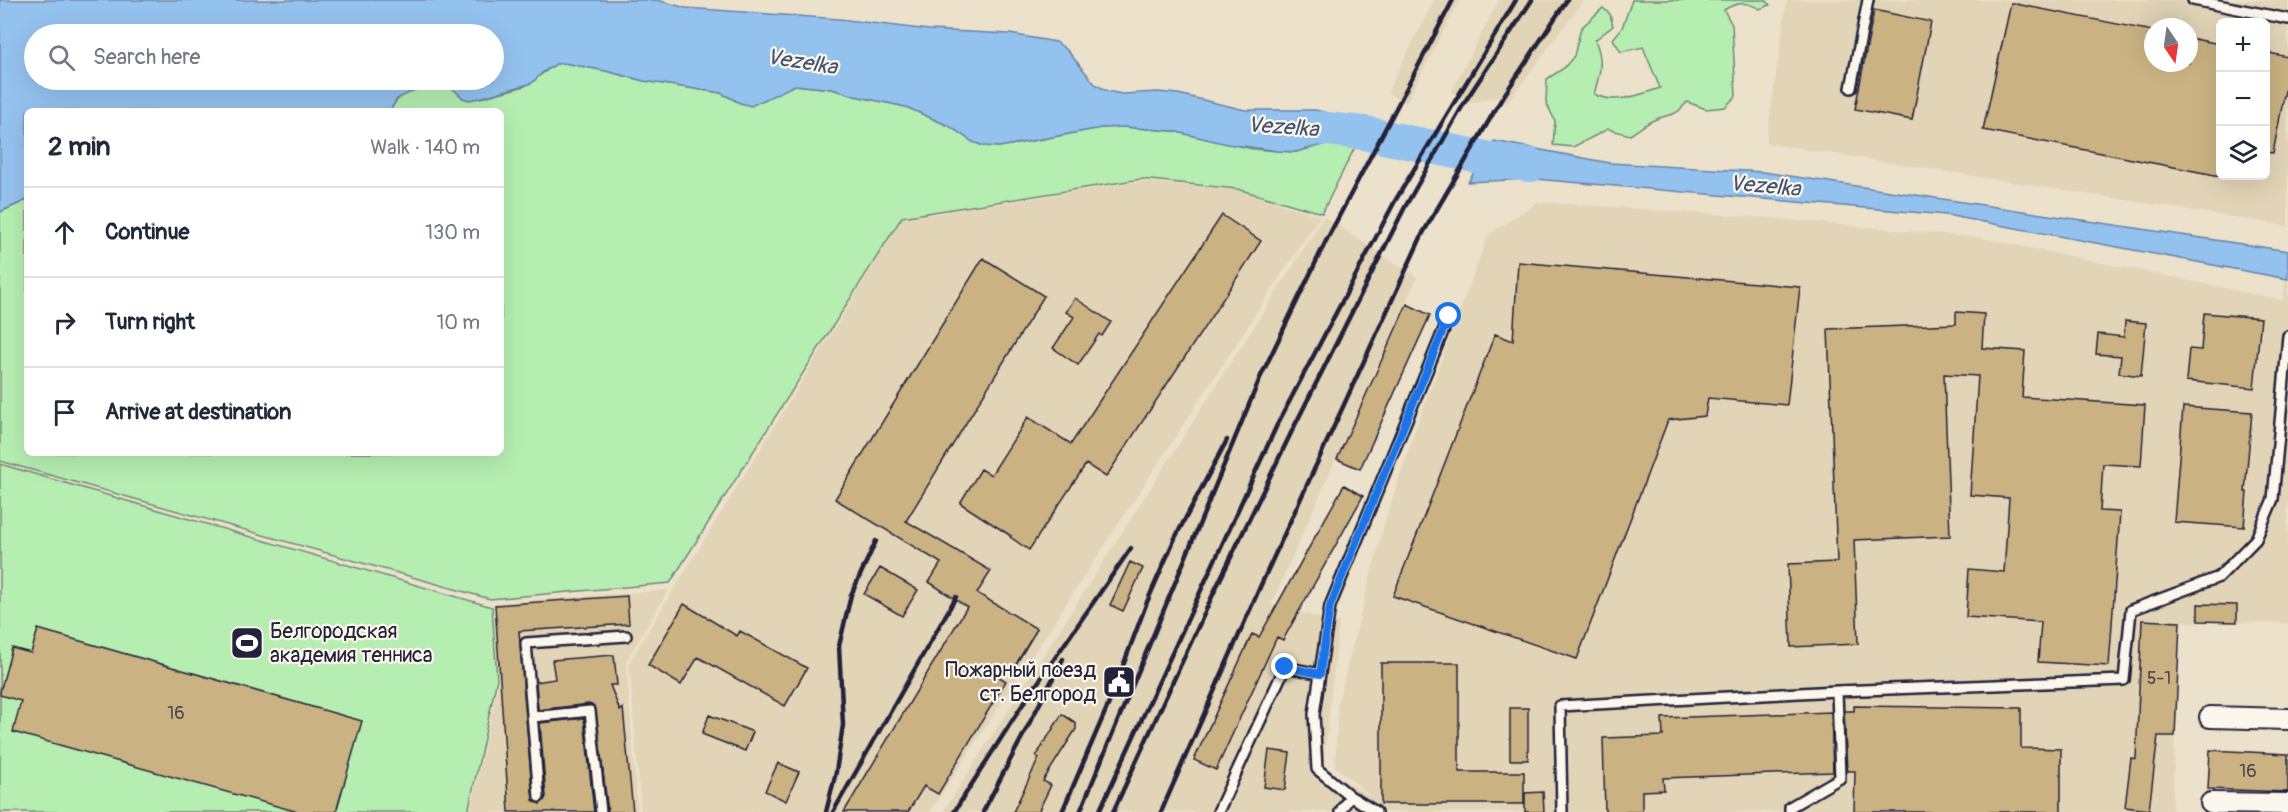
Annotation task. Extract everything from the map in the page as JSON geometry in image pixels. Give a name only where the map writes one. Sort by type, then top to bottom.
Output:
[{"type":"street","points":[[2210,717],[2288,719]]},
{"type":"street","points":[[2211,802],[2288,804]]},
{"type":"lane","points":[[1851,88],[1868,0]]},
{"type":"lane","points":[[2193,0],[2288,19]]},
{"type":"lane","points":[[1376,812],[1350,796],[1317,769],[1314,714],[1330,606],[1449,316]]},
{"type":"lane","points":[[1562,812],[1560,706],[1837,691],[2124,680],[2131,610],[2219,577],[2256,538],[2273,499],[2288,336]]},
{"type":"lane","points":[[540,797],[526,643],[626,636]]},
{"type":"lane","points":[[1218,812],[1285,667],[1320,674]]},
{"type":"lane","points":[[1790,812],[1790,807],[1840,778],[1837,691]]},
{"type":"lane","points":[[533,717],[590,711],[601,812]]},
{"type":"lane","points":[[1340,812],[1350,796]]},
{"type":"shaded area","points":[[1434,0],[1460,0],[1406,103],[1387,93]]},
{"type":"shaded area","points":[[1499,0],[1584,0],[1507,103],[1495,97],[1471,103],[1451,92]]},
{"type":"shaded area","points":[[1787,0],[2288,0],[2288,226],[1766,143]]},
{"type":"shaded area","points":[[1141,181],[1237,190],[1320,216],[930,812],[641,812],[629,662],[902,219]]},
{"type":"shaded area","points":[[1538,202],[1771,218],[1981,238],[2283,300],[2288,260],[2288,623],[2180,622],[2172,812],[943,812],[1324,217],[1417,277],[1271,605],[1339,623],[1323,768],[1370,796],[1335,766],[1338,702],[1385,521],[1414,433],[1488,235]]},
{"type":"shaded area","points":[[669,590],[626,661],[638,812],[470,812],[499,681],[494,603]]},
{"type":"green space","points":[[1632,0],[1766,0],[1770,5],[1760,9],[1742,4],[1733,5],[1724,10],[1732,25],[1736,96],[1725,107],[1706,109],[1687,102],[1675,113],[1651,121],[1630,135],[1608,129],[1573,147],[1553,145],[1555,121],[1546,102],[1547,79],[1564,68],[1574,56],[1581,28],[1603,8],[1610,14],[1613,26],[1595,40],[1600,67],[1594,94],[1618,99],[1660,88],[1643,47],[1621,52],[1613,39],[1622,28]]},
{"type":"green space","points":[[564,63],[644,81],[721,93],[740,103],[761,102],[795,85],[832,89],[906,107],[949,126],[973,142],[984,146],[999,147],[1101,128],[1124,127],[1173,131],[1253,149],[1278,151],[1296,152],[1341,140],[1357,143],[1322,213],[1237,189],[1141,179],[902,217],[670,583],[490,599],[0,461],[0,212],[24,201],[24,456],[504,456],[504,108],[392,108],[411,90],[456,90],[463,98],[480,98],[525,86],[556,64]]},
{"type":"green space","name":"Белгородская академия тенниса","points":[[0,464],[492,607],[497,679],[468,812],[0,812]]},
{"type":"water","points":[[0,0],[657,0],[686,8],[839,19],[929,30],[1010,34],[1056,42],[1067,50],[1095,84],[1107,91],[1122,94],[1158,92],[1178,94],[1245,110],[1315,110],[1367,121],[1364,133],[1357,143],[1341,140],[1296,152],[1227,144],[1173,131],[1124,127],[1101,128],[999,147],[984,146],[973,142],[949,126],[906,107],[832,89],[795,85],[751,106],[721,93],[644,81],[564,63],[556,64],[543,72],[532,83],[480,98],[469,100],[463,98],[454,90],[504,90],[504,24],[24,24],[24,90],[415,90],[397,99],[392,108],[24,108],[24,201],[0,212]]},
{"type":"water","points":[[1494,141],[1610,163],[1763,172],[2288,251],[2288,279],[1946,215],[1535,179],[1468,182]]},
{"type":"building","points":[[2011,3],[2144,29],[2144,72],[2198,72],[2198,40],[2216,43],[2216,175],[1983,130]]},
{"type":"building","points":[[1874,10],[1931,22],[1912,120],[1855,109]]},
{"type":"building","points":[[2270,53],[2288,57],[2288,75],[2273,153],[2270,153]]},
{"type":"building","points":[[1222,215],[1261,241],[1106,477],[1086,464],[1029,550],[960,503],[981,469],[991,475],[1028,417],[1071,444]]},
{"type":"building","points":[[983,258],[1044,296],[906,521],[991,571],[977,593],[1037,629],[1012,671],[996,666],[993,673],[1006,681],[938,794],[924,786],[908,812],[844,812],[967,607],[929,582],[941,563],[835,499]]},
{"type":"building","points":[[1518,262],[1800,287],[1787,405],[1708,398],[1705,416],[1668,420],[1577,659],[1393,596],[1495,334],[1513,341]]},
{"type":"building","points":[[1075,298],[1111,322],[1102,336],[1099,334],[1078,365],[1053,348],[1074,317],[1066,312]]},
{"type":"building","points":[[1407,304],[1430,315],[1360,469],[1337,459]]},
{"type":"building","points":[[1956,312],[1984,314],[1982,348],[2025,351],[2022,397],[2145,405],[2141,466],[2103,464],[2100,511],[2120,512],[2109,666],[2038,662],[2041,622],[1966,617],[1969,569],[2004,572],[2009,498],[1970,495],[1978,376],[1944,374],[1950,536],[1854,540],[1858,644],[1791,647],[1788,564],[1837,562],[1828,329],[1956,324]]},
{"type":"building","points":[[2204,313],[2261,318],[2254,388],[2186,381],[2189,349],[2201,350]]},
{"type":"building","points":[[2125,321],[2146,323],[2141,376],[2119,373],[2121,356],[2096,354],[2098,334],[2124,337]]},
{"type":"building","points":[[2183,407],[2252,412],[2244,527],[2174,522]]},
{"type":"building","points":[[1344,485],[1363,496],[1283,640],[1277,637],[1216,770],[1194,760],[1252,634],[1259,637]]},
{"type":"building","points":[[1130,562],[1143,568],[1123,611],[1110,605]]},
{"type":"building","points":[[880,568],[918,590],[902,616],[864,594]]},
{"type":"building","points":[[627,596],[629,624],[519,631],[533,800],[540,804],[546,797],[540,723],[584,718],[594,812],[509,812],[495,605]]},
{"type":"building","points":[[684,604],[737,636],[740,631],[807,668],[785,706],[698,657],[681,685],[648,665]]},
{"type":"building","points":[[2198,604],[2237,605],[2237,622],[2198,621]]},
{"type":"building","points":[[2142,620],[2180,622],[2175,736],[2158,736],[2149,810],[2125,807],[2131,758],[2136,759]]},
{"type":"building","name":"Белгородская академия тенниса","points":[[38,629],[362,721],[336,812],[298,812],[13,732],[21,701],[0,695],[0,692],[12,648],[31,653]]},
{"type":"building","points":[[614,655],[617,685],[610,685],[620,711],[623,708],[633,812],[608,812],[595,707],[589,704],[538,710],[536,682],[555,679],[552,660]]},
{"type":"building","points":[[1381,663],[1459,663],[1459,772],[1524,772],[1524,804],[1381,804]]},
{"type":"building","points":[[1854,706],[2021,708],[2021,748],[2061,749],[2061,812],[1854,812],[1855,771],[1847,771],[1844,711],[1854,711]]},
{"type":"building","points":[[1510,708],[1528,708],[1528,760],[1510,760]]},
{"type":"building","points":[[1831,712],[1833,772],[1663,778],[1664,790],[1642,791],[1642,812],[1605,812],[1603,738],[1663,736],[1662,718]]},
{"type":"building","points":[[1062,714],[1076,723],[1076,729],[1043,781],[1051,785],[1038,812],[1013,812],[1039,758],[1036,756]]},
{"type":"building","points":[[709,715],[753,732],[745,751],[702,734]]},
{"type":"building","points":[[1269,750],[1290,753],[1285,790],[1264,787]]},
{"type":"building","points":[[2210,750],[2288,754],[2288,792],[2208,789]]},
{"type":"building","points":[[778,763],[799,772],[786,801],[765,791]]},
{"type":"building","points":[[1543,792],[1544,812],[1525,812],[1525,793]]},
{"type":"waterway","name":"Vezelka","points":[[1317,128],[1364,133],[1510,163],[1531,165]]},
{"type":"railway","points":[[1080,812],[1260,378],[1326,241],[1453,0]]},
{"type":"railway","points":[[1099,812],[1277,425],[1395,201],[1516,0]]},
{"type":"railway","points":[[1113,812],[1216,588],[1405,207],[1466,100],[1532,0]]},
{"type":"railway","points":[[1161,812],[1260,587],[1423,233],[1501,100],[1567,0]]},
{"type":"railway","points":[[1062,812],[1109,703],[1147,602],[1175,538],[1227,440]]},
{"type":"railway","points":[[826,812],[836,772],[843,725],[839,646],[851,595],[876,541]]},
{"type":"railway","points":[[954,812],[1021,707],[1131,548]]},
{"type":"railway","points":[[833,812],[956,597]]},
{"type":"railway","points":[[983,812],[1063,659]]},
{"type":"place","name":"Белгородская академия тенниса","points":[[247,643]]},
{"type":"place","name":"Пожарный поезд ст. Белгород","points":[[1119,682]]},
{"type":"route","points":[[1285,667],[1320,674],[1330,606],[1449,316]]}]
